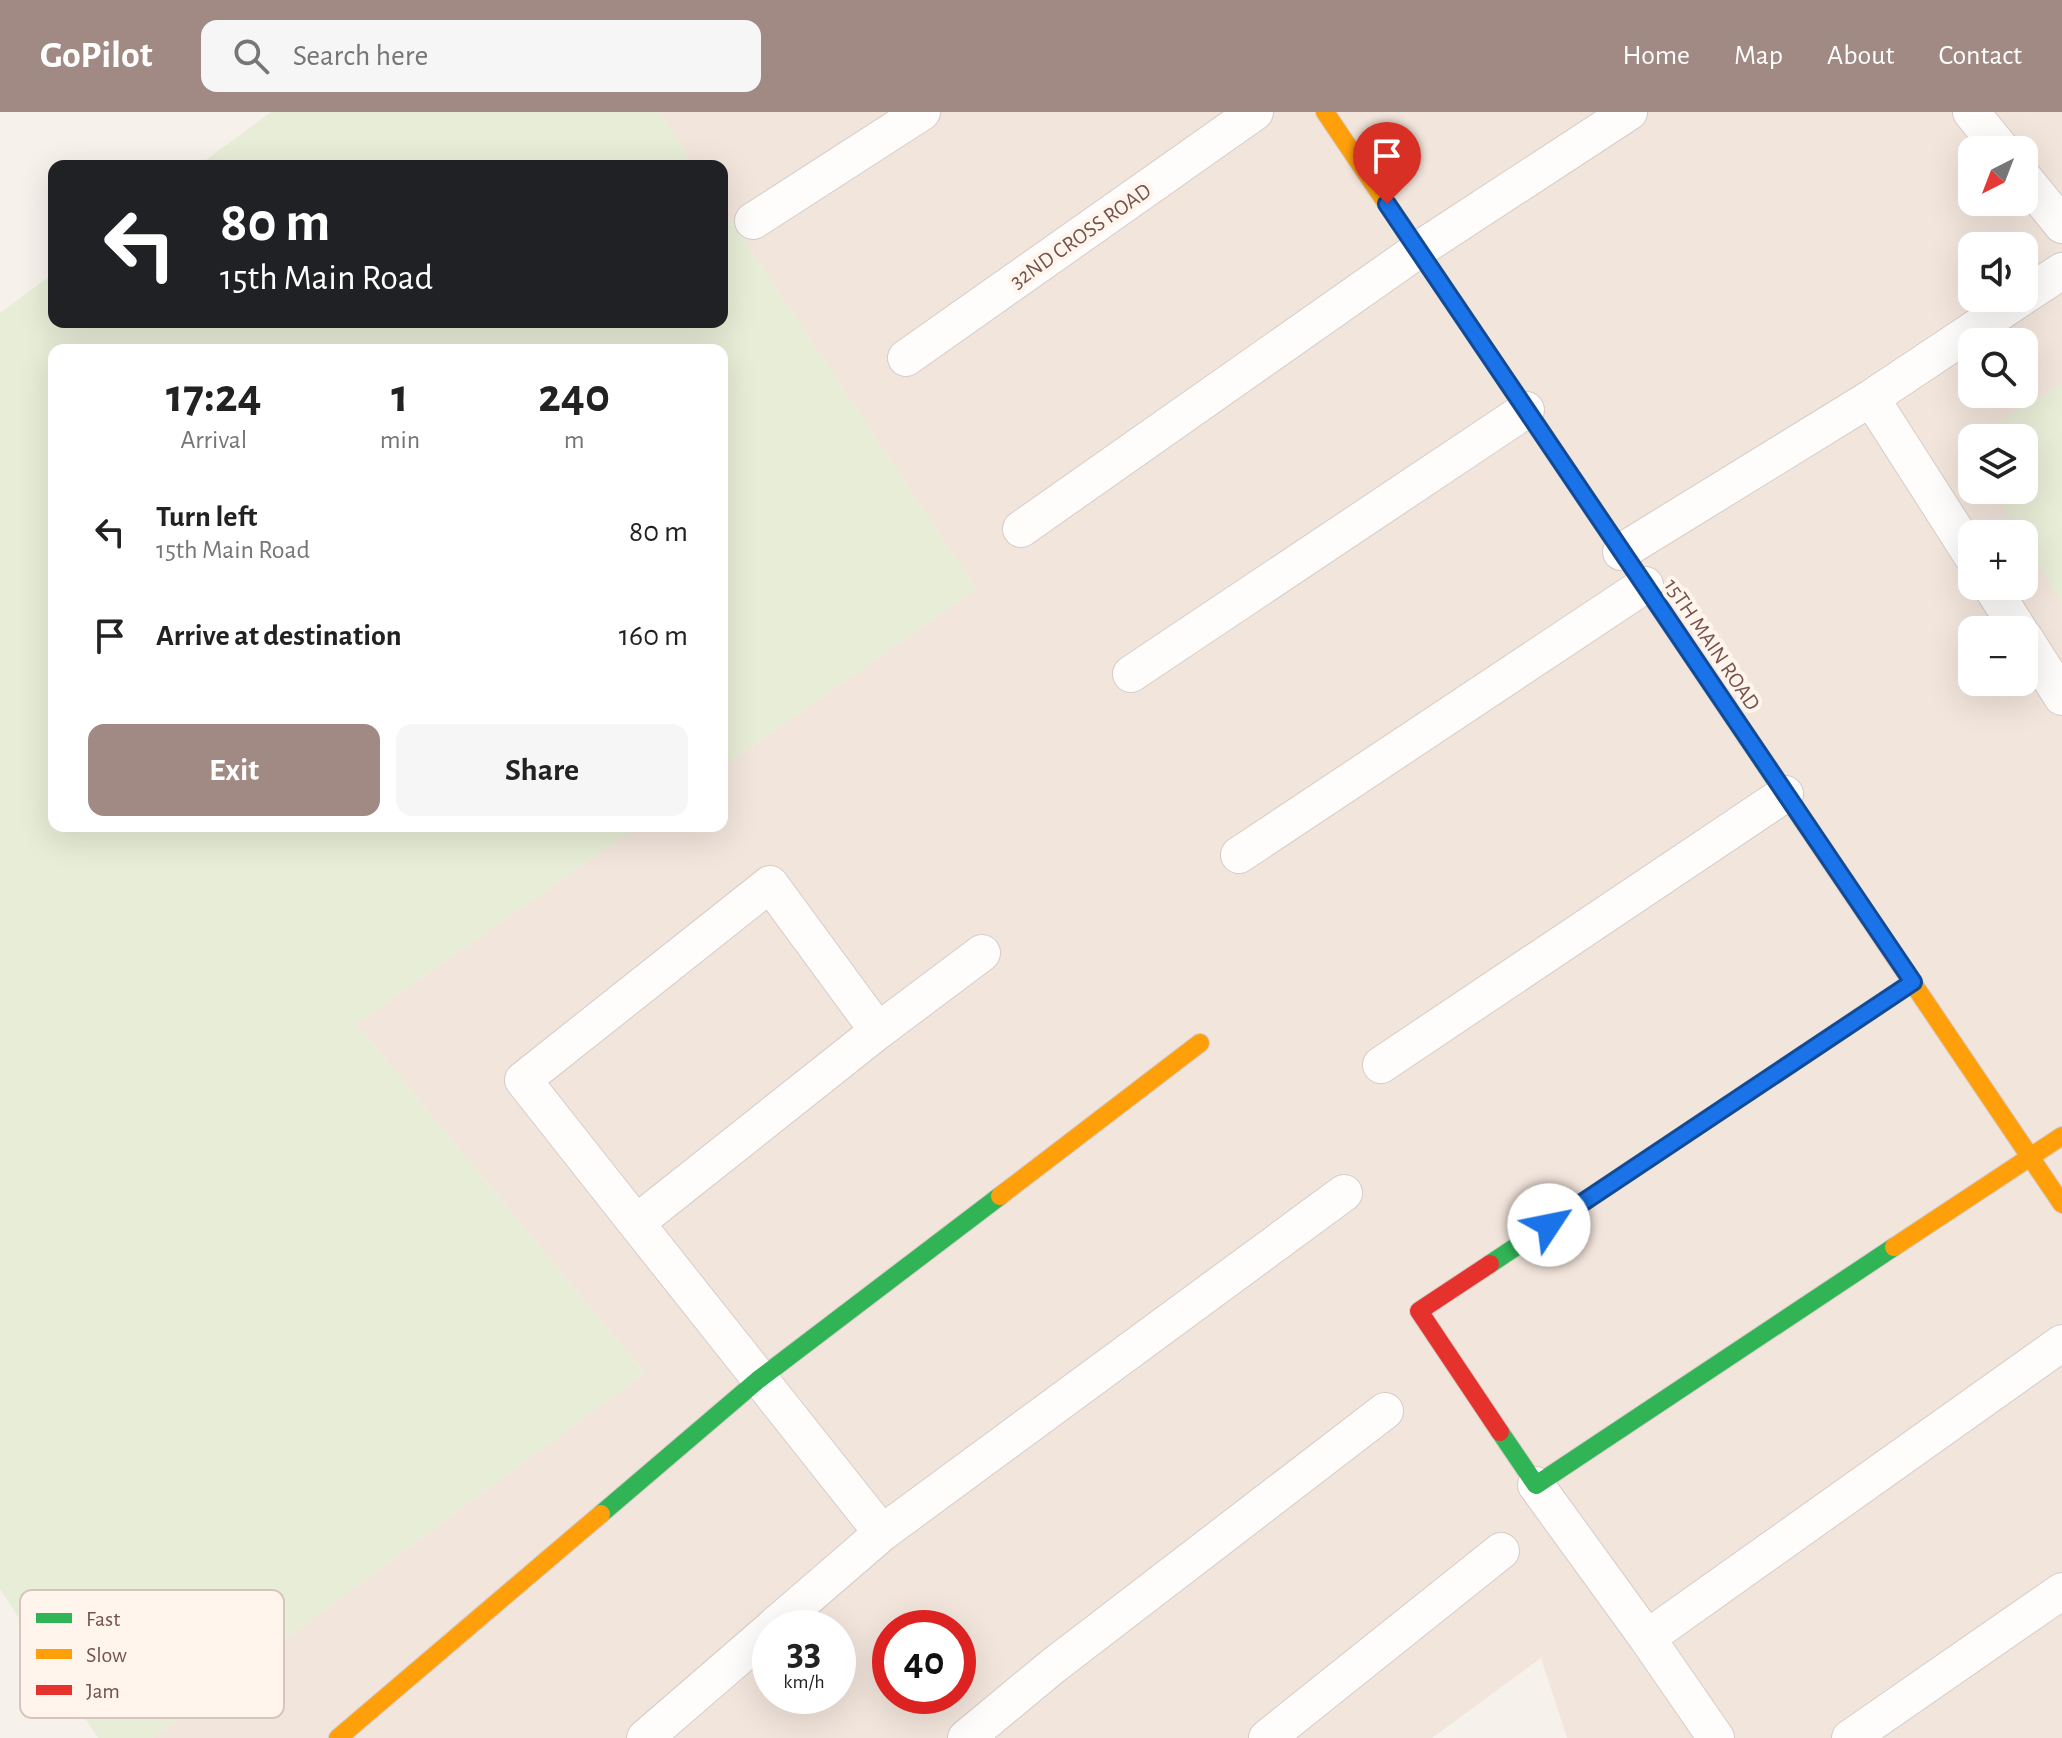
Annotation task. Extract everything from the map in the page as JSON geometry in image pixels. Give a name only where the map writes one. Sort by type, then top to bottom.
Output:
[{"type":"street","points":[[753,221],[922,112]]},
{"type":"street","name":"32ND CROSS ROAD","points":[[906,358],[1255,112]]},
{"type":"street","name":"15TH MAIN ROAD","points":[[1325,112],[2062,1204]]},
{"type":"street","points":[[1021,529],[1418,250],[1629,112]]},
{"type":"street","points":[[1971,112],[1991,136]]},
{"type":"street","points":[[2038,195],[2062,225]]},
{"type":"street","points":[[2038,287],[2062,271]]},
{"type":"street","points":[[1621,552],[1871,398],[2000,312]]},
{"type":"street","points":[[1871,398],[1958,534]]},
{"type":"street","points":[[1131,674],[1526,410]]},
{"type":"street","points":[[1239,855],[1645,585]]},
{"type":"street","points":[[2038,659],[2062,697]]},
{"type":"street","points":[[1381,1065],[1785,794]]},
{"type":"street","points":[[878,1031],[770,884],[523,1080],[882,1533]]},
{"type":"street","points":[[636,1223],[878,1031],[982,953]]},
{"type":"street","points":[[1716,1738],[1536,1485],[1419,1311],[1913,982]]},
{"type":"street","points":[[338,1738],[758,1380],[1200,1043]]},
{"type":"street","points":[[1536,1485],[2062,1136]]},
{"type":"street","points":[[793,1610],[882,1533],[1344,1193]]},
{"type":"street","points":[[1647,1638],[2062,1343]]},
{"type":"street","points":[[966,1738],[1053,1666],[1385,1411]]},
{"type":"street","points":[[1267,1738],[1501,1551]]},
{"type":"street","points":[[1850,1738],[2062,1591]]},
{"type":"street","points":[[645,1738],[752,1645]]},
{"type":"shaded area","points":[[659,112],[2062,112],[2062,1738],[1567,1738],[1541,1658],[1432,1738],[152,1738],[179,1718],[284,1718],[284,1640],[644,1373],[356,1024],[629,832],[728,832],[728,763],[976,589],[728,216],[728,160],[691,160]]},
{"type":"green space","points":[[271,112],[659,112],[691,160],[206,160]]},
{"type":"green space","points":[[728,216],[976,589],[728,763],[728,344],[48,344],[48,832],[629,832],[356,1024],[644,1373],[284,1640],[284,1590],[20,1590],[20,1619],[0,1589],[0,313],[48,277],[48,328],[728,328]]},
{"type":"green space","points":[[2062,384],[2062,603],[2038,564],[2038,520],[2011,520],[2002,504],[2038,504],[2038,424],[1994,424],[2021,408],[2038,408],[2038,398]]},
{"type":"green space","points":[[85,1718],[179,1718],[152,1738],[98,1738]]},
{"type":"traffic: fast","points":[[1510,386],[1816,840]]},
{"type":"traffic: fast","points":[[1490,1264],[1913,982]]},
{"type":"traffic: fast","points":[[601,1514],[758,1380],[1000,1196]]},
{"type":"traffic: fast","points":[[1500,1432],[1536,1485],[1894,1247]]},
{"type":"traffic: slow","points":[[1325,112],[1510,386]]},
{"type":"traffic: slow","points":[[1816,840],[2062,1204]]},
{"type":"traffic: slow","points":[[1000,1196],[1200,1043]]},
{"type":"traffic: slow","points":[[1894,1247],[2062,1136]]},
{"type":"traffic: slow","points":[[338,1738],[601,1514]]},
{"type":"traffic: jam","points":[[1490,1264],[1419,1311],[1500,1432]]},
{"type":"route","points":[[1387,204],[1913,982],[1549,1225]]}]
